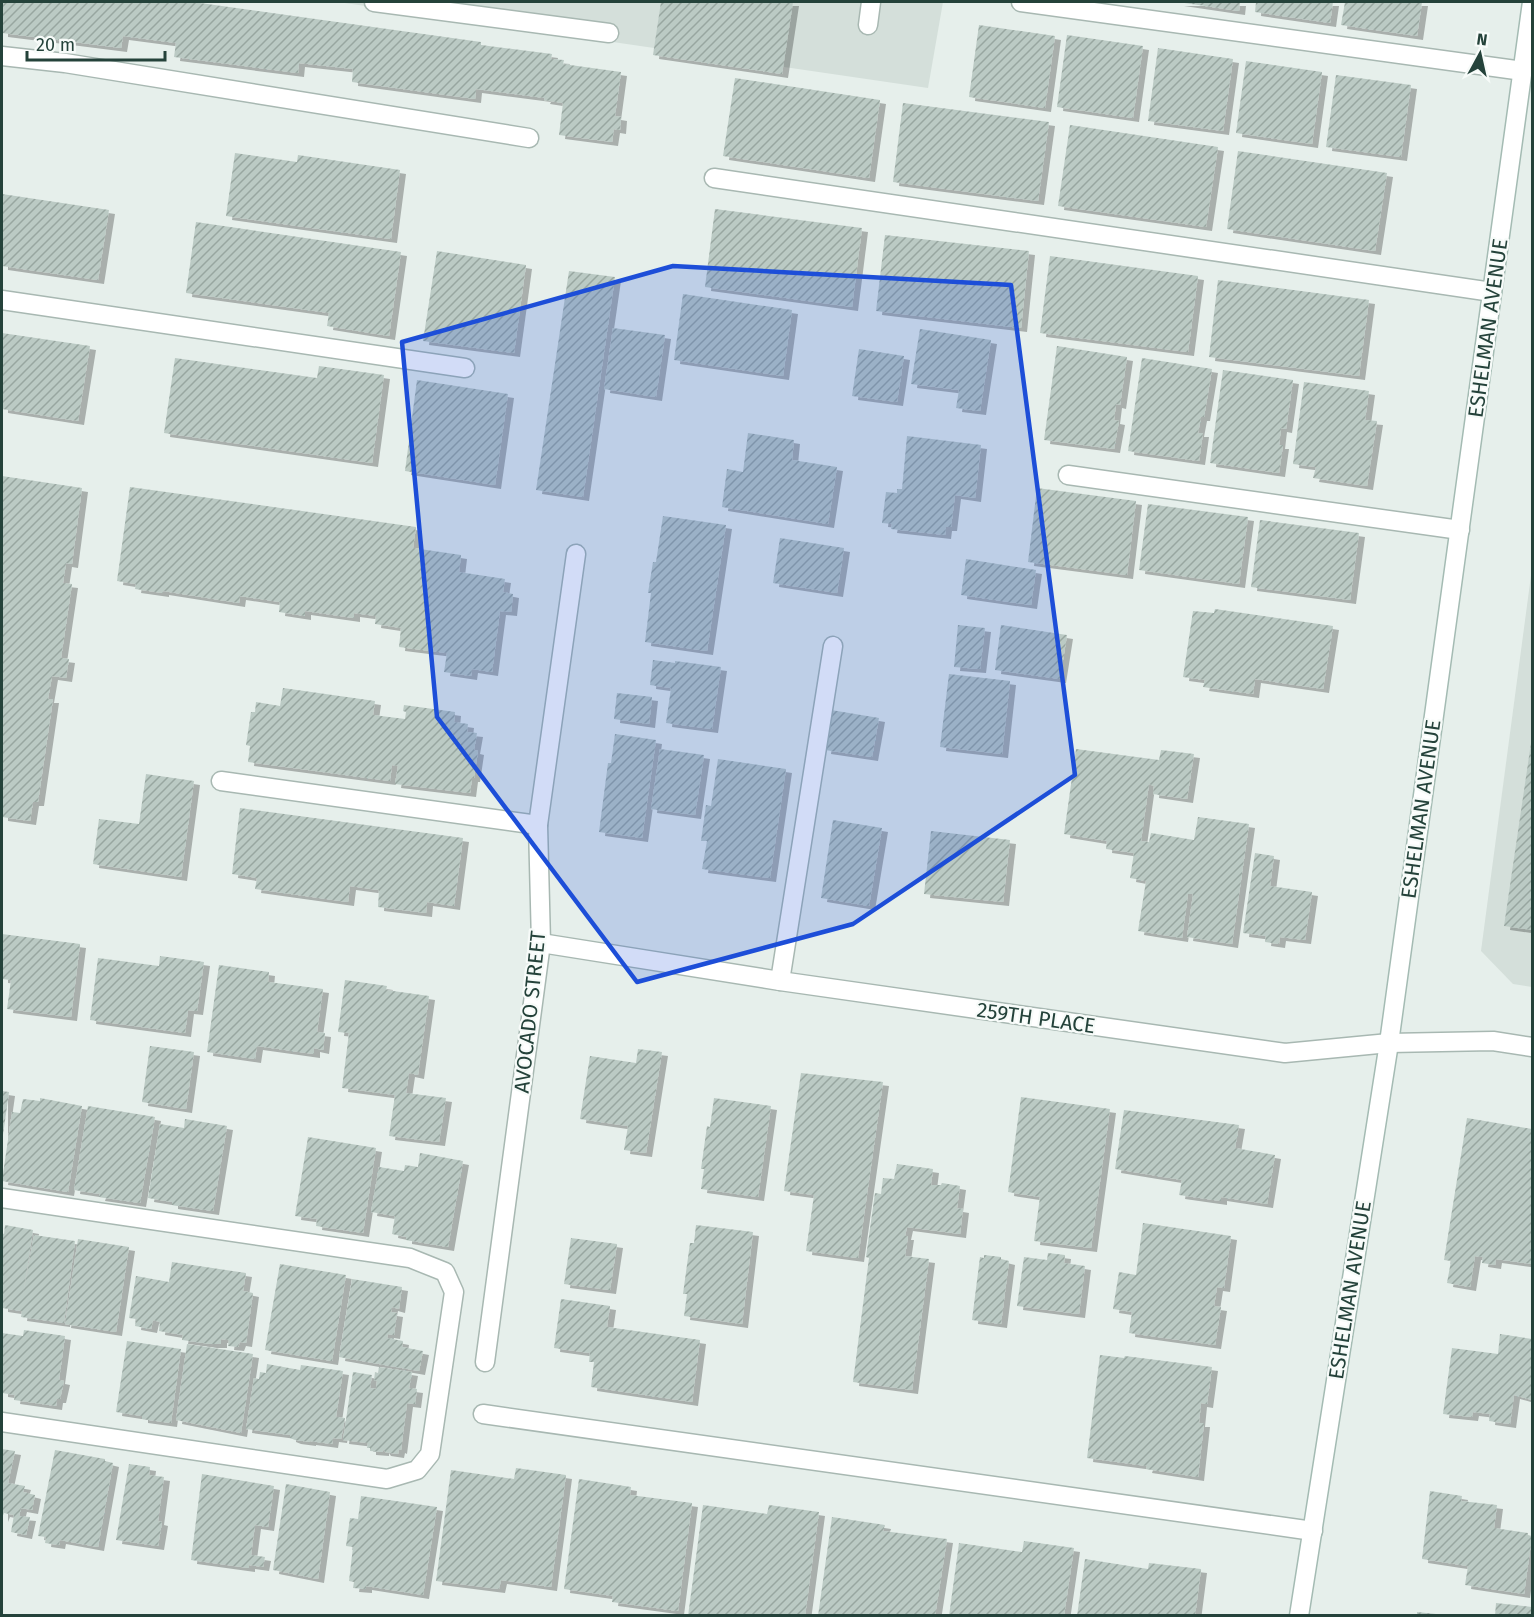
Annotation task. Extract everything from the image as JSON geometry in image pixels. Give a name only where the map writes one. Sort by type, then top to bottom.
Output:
[{"type":"street","points":[[374,2],[609,33]]},
{"type":"street","points":[[868,25],[871,2]]},
{"type":"street","points":[[1021,2],[1523,71]]},
{"type":"street","name":"ESHELMAN AVENUE","points":[[1299,1616],[1389,1043],[1533,2]]},
{"type":"street","points":[[2,56],[65,63],[529,138]]},
{"type":"street","points":[[714,178],[1492,292]]},
{"type":"street","points":[[2,300],[465,368]]},
{"type":"street","points":[[1068,475],[1460,530]]},
{"type":"street","name":"AVOCADO STREET","points":[[485,1362],[541,943],[538,825],[576,554]]},
{"type":"street","points":[[780,981],[833,646]]},
{"type":"street","points":[[222,781],[538,825]]},
{"type":"street","name":"259TH PLACE","points":[[541,943],[780,981],[1285,1053],[1389,1043],[1493,1041],[1533,1047]]},
{"type":"street","points":[[2,1198],[410,1258],[445,1272],[454,1292],[430,1454],[417,1470],[387,1479],[2,1422]]},
{"type":"street","points":[[483,1414],[1312,1531]]},
{"type":"highlighted area","points":[[673,266],[1011,285],[1075,775],[853,924],[637,982],[437,717],[402,342]]},
{"type":"shaded area","points":[[338,2],[943,2],[928,88]]},
{"type":"shaded area","points":[[1532,568],[1532,987],[1513,984],[1481,951]]},
{"type":"building","points":[[2,2],[193,2],[552,54],[551,59],[564,60],[563,64],[621,72],[615,116],[621,117],[620,130],[614,129],[612,142],[559,135],[563,103],[544,100],[545,98],[476,89],[475,99],[352,82],[353,69],[299,63],[298,73],[174,57],[176,43],[123,36],[121,48],[2,33]]},
{"type":"building","points":[[661,2],[793,2],[782,74],[653,55]]},
{"type":"building","points":[[1178,2],[1240,2],[1239,11]]},
{"type":"building","points":[[1256,2],[1333,2],[1330,23],[1255,12]]},
{"type":"building","points":[[1345,2],[1422,2],[1417,36],[1341,25]]},
{"type":"building","points":[[979,25],[1055,36],[1045,108],[969,97]]},
{"type":"building","points":[[1067,35],[1143,46],[1133,118],[1057,107]]},
{"type":"building","points":[[1158,48],[1233,59],[1223,131],[1148,121]]},
{"type":"building","points":[[1246,61],[1322,72],[1312,144],[1236,133]]},
{"type":"building","points":[[1336,75],[1411,85],[1401,157],[1326,147]]},
{"type":"building","points":[[735,78],[880,100],[869,178],[723,156]]},
{"type":"building","points":[[903,103],[1049,122],[1038,201],[893,182]]},
{"type":"building","points":[[1070,125],[1218,147],[1206,227],[1058,206]]},
{"type":"building","points":[[1238,151],[1387,173],[1375,251],[1227,229]]},
{"type":"building","points":[[235,153],[297,162],[298,155],[400,170],[391,239],[226,216]]},
{"type":"building","points":[[2,194],[109,210],[98,280],[2,266]]},
{"type":"building","points":[[715,209],[862,228],[852,307],[705,287]]},
{"type":"building","points":[[196,222],[401,252],[389,336],[327,326],[329,313],[186,293]]},
{"type":"building","points":[[885,235],[1029,251],[1021,328],[876,311]]},
{"type":"building","points":[[437,251],[526,265],[514,353],[423,341]]},
{"type":"building","points":[[1050,256],[1198,276],[1188,352],[1040,333]]},
{"type":"building","points":[[569,271],[615,277],[583,497],[536,490]]},
{"type":"building","points":[[1218,280],[1369,300],[1359,376],[1209,357]]},
{"type":"building","points":[[683,294],[792,310],[783,376],[674,360]]},
{"type":"building","points":[[613,328],[665,335],[656,397],[604,389]]},
{"type":"building","points":[[920,329],[991,340],[980,411],[956,408],[959,390],[911,384]]},
{"type":"building","points":[[2,333],[90,346],[78,421],[2,409]]},
{"type":"building","points":[[1057,346],[1127,357],[1120,405],[1116,404],[1114,420],[1119,421],[1114,449],[1044,440]]},
{"type":"building","points":[[859,349],[904,356],[897,402],[852,396]]},
{"type":"building","points":[[175,358],[317,378],[319,366],[384,375],[372,463],[164,433]]},
{"type":"building","points":[[1142,358],[1212,369],[1204,417],[1201,417],[1198,433],[1203,433],[1199,461],[1128,451]]},
{"type":"building","points":[[1223,370],[1293,380],[1286,429],[1281,428],[1279,445],[1283,445],[1279,473],[1210,463]]},
{"type":"building","points":[[417,380],[508,394],[495,485],[405,471]]},
{"type":"building","points":[[1304,382],[1369,391],[1365,420],[1377,421],[1367,486],[1313,478],[1316,467],[1293,464]]},
{"type":"building","points":[[748,433],[794,440],[792,460],[837,467],[828,524],[722,507],[727,469],[743,472]]},
{"type":"building","points":[[907,436],[981,445],[975,498],[955,495],[951,527],[946,527],[945,535],[891,529],[892,524],[882,523],[886,492],[897,493],[897,489],[902,489]]},
{"type":"building","points":[[2,476],[82,488],[72,564],[66,563],[63,583],[72,584],[61,658],[69,659],[66,678],[52,676],[48,699],[53,699],[38,802],[33,802],[30,821],[2,817]]},
{"type":"building","points":[[130,487],[416,527],[413,548],[461,555],[459,572],[505,579],[503,592],[513,594],[511,612],[500,611],[492,672],[472,669],[471,676],[444,672],[447,653],[399,647],[401,628],[375,624],[376,616],[354,613],[354,618],[305,611],[305,616],[279,612],[280,602],[240,596],[239,603],[135,589],[136,584],[117,581]]},
{"type":"building","points":[[1037,488],[1136,501],[1127,575],[1028,562]]},
{"type":"building","points":[[1148,504],[1248,517],[1239,584],[1139,570]]},
{"type":"building","points":[[663,516],[726,525],[707,651],[645,642],[651,593],[648,593],[653,562],[656,562]]},
{"type":"building","points":[[1260,520],[1359,533],[1350,600],[1251,587]]},
{"type":"building","points":[[780,538],[844,548],[837,593],[773,583]]},
{"type":"building","points":[[966,559],[1036,570],[1031,605],[961,595]]},
{"type":"building","points":[[1215,609],[1333,626],[1323,689],[1255,679],[1253,694],[1203,687],[1205,680],[1183,677],[1193,611],[1214,613]]},
{"type":"building","points":[[958,625],[985,628],[980,669],[954,667]]},
{"type":"building","points":[[1001,625],[1067,635],[1060,679],[995,670]]},
{"type":"building","points":[[653,660],[721,667],[712,729],[666,723],[671,688],[650,685]]},
{"type":"building","points":[[949,674],[1010,681],[1002,754],[940,747]]},
{"type":"building","points":[[283,688],[375,701],[373,715],[405,719],[404,705],[455,712],[454,722],[468,724],[467,732],[477,733],[474,750],[478,751],[470,793],[395,784],[398,766],[392,765],[390,781],[248,762],[250,746],[246,745],[251,712],[255,712],[256,702],[280,706]]},
{"type":"building","points":[[617,693],[652,697],[649,724],[614,719]]},
{"type":"building","points":[[831,710],[879,718],[872,757],[825,750]]},
{"type":"building","points":[[615,734],[656,740],[642,838],[599,832],[608,763],[611,763]]},
{"type":"building","points":[[1532,743],[1532,930],[1504,926]]},
{"type":"building","points":[[660,749],[704,755],[695,815],[651,809]]},
{"type":"building","points":[[1076,749],[1159,760],[1161,750],[1194,754],[1187,799],[1153,794],[1154,786],[1149,784],[1141,841],[1149,842],[1151,833],[1194,840],[1198,817],[1249,824],[1232,944],[1187,937],[1193,894],[1188,894],[1182,938],[1138,931],[1146,881],[1130,878],[1134,853],[1106,849],[1107,841],[1064,834]]},
{"type":"building","points":[[718,759],[786,769],[770,878],[702,869],[707,841],[701,841],[706,805],[711,806]]},
{"type":"building","points":[[146,774],[194,781],[181,877],[93,864],[99,819],[139,824]]},
{"type":"building","points":[[240,808],[463,838],[454,906],[427,902],[426,913],[378,907],[379,890],[350,886],[348,902],[255,889],[257,878],[232,874]]},
{"type":"building","points":[[833,820],[882,828],[869,906],[821,898]]},
{"type":"building","points":[[931,831],[1010,840],[1003,902],[924,894]]},
{"type":"building","points":[[1255,853],[1274,856],[1270,886],[1312,892],[1305,940],[1280,937],[1279,944],[1265,942],[1266,936],[1243,933]]},
{"type":"building","points":[[2,934],[80,944],[71,1017],[7,1009],[11,980],[2,979]]},
{"type":"building","points":[[160,956],[204,962],[197,1011],[188,1010],[185,1033],[90,1020],[98,958],[159,966]]},
{"type":"building","points":[[219,965],[269,972],[268,982],[323,989],[317,1032],[325,1033],[323,1050],[314,1048],[314,1054],[257,1046],[255,1059],[207,1052]]},
{"type":"building","points":[[345,980],[387,986],[386,990],[429,996],[418,1075],[409,1073],[406,1093],[446,1098],[439,1142],[389,1136],[395,1095],[342,1088],[349,1033],[338,1032]]},
{"type":"building","points":[[150,1046],[194,1052],[186,1109],[142,1102]]},
{"type":"building","points":[[638,1049],[662,1052],[646,1153],[624,1150],[628,1126],[580,1119],[590,1056],[636,1063]]},
{"type":"building","points":[[801,1073],[883,1082],[858,1258],[806,1251],[814,1195],[784,1191]]},
{"type":"building","points":[[2,1091],[9,1092],[3,1135],[2,1135]]},
{"type":"building","points":[[1021,1097],[1110,1109],[1091,1248],[1034,1241],[1040,1197],[1008,1192]]},
{"type":"building","points":[[40,1098],[82,1106],[68,1192],[2,1181],[12,1112],[20,1113],[23,1099],[40,1101]]},
{"type":"building","points":[[714,1098],[771,1106],[758,1197],[701,1189],[704,1169],[701,1169],[707,1126],[710,1127]]},
{"type":"building","points":[[88,1106],[155,1117],[140,1203],[99,1197],[100,1194],[74,1190]]},
{"type":"building","points":[[1124,1110],[1239,1125],[1235,1148],[1275,1155],[1267,1204],[1221,1197],[1221,1201],[1179,1195],[1182,1180],[1115,1169]]},
{"type":"building","points":[[1467,1118],[1532,1129],[1532,1264],[1496,1259],[1495,1265],[1482,1263],[1483,1257],[1475,1256],[1470,1287],[1447,1283],[1451,1261],[1444,1260]]},
{"type":"building","points":[[185,1119],[227,1126],[213,1211],[172,1205],[172,1202],[148,1198],[160,1124],[184,1128]]},
{"type":"building","points":[[308,1137],[376,1148],[363,1233],[316,1226],[317,1219],[295,1216]]},
{"type":"building","points":[[420,1153],[463,1161],[448,1247],[406,1240],[406,1237],[392,1234],[395,1216],[371,1212],[379,1167],[404,1171],[405,1165],[418,1167]]},
{"type":"building","points":[[897,1164],[933,1169],[931,1185],[942,1183],[960,1186],[957,1208],[963,1209],[960,1234],[907,1227],[905,1256],[929,1259],[912,1390],[853,1382],[875,1193],[881,1194],[883,1178],[894,1179]]},
{"type":"building","points":[[1143,1223],[1231,1236],[1224,1288],[1217,1287],[1214,1306],[1221,1307],[1215,1345],[1129,1333],[1132,1312],[1113,1309],[1119,1272],[1136,1275]]},
{"type":"building","points":[[5,1225],[33,1230],[23,1295],[34,1235],[75,1241],[64,1323],[21,1317],[22,1311],[2,1308],[2,1233],[4,1234]]},
{"type":"building","points":[[696,1225],[753,1232],[742,1324],[684,1316],[687,1294],[683,1294],[690,1243],[694,1243]]},
{"type":"building","points":[[571,1238],[617,1244],[610,1290],[564,1284]]},
{"type":"building","points":[[78,1239],[129,1247],[116,1332],[65,1324]]},
{"type":"building","points":[[1048,1253],[1065,1255],[1064,1263],[1085,1266],[1079,1314],[1017,1306],[1024,1257],[1047,1260]]},
{"type":"building","points":[[984,1255],[1001,1257],[1009,1261],[1001,1324],[972,1320],[980,1257],[984,1258]]},
{"type":"building","points":[[172,1262],[246,1273],[243,1291],[253,1293],[246,1343],[240,1342],[238,1347],[228,1346],[229,1340],[221,1339],[221,1344],[182,1340],[183,1335],[159,1331],[160,1322],[153,1320],[151,1329],[135,1326],[136,1319],[129,1318],[136,1276],[169,1282]]},
{"type":"building","points":[[280,1264],[346,1275],[332,1361],[265,1350]]},
{"type":"building","points":[[352,1279],[402,1287],[399,1309],[392,1307],[391,1312],[397,1313],[394,1335],[388,1334],[387,1338],[403,1341],[402,1347],[423,1351],[419,1371],[339,1357]]},
{"type":"building","points":[[561,1299],[610,1306],[607,1327],[700,1340],[692,1402],[591,1387],[594,1362],[589,1362],[590,1353],[554,1348]]},
{"type":"building","points":[[24,1330],[65,1336],[59,1380],[64,1381],[56,1406],[14,1400],[15,1395],[2,1393],[2,1333],[23,1336]]},
{"type":"building","points":[[1500,1334],[1532,1339],[1532,1400],[1514,1395],[1510,1424],[1489,1421],[1490,1414],[1473,1412],[1472,1417],[1443,1414],[1452,1348],[1498,1354]]},
{"type":"building","points":[[127,1341],[181,1349],[171,1423],[116,1412]]},
{"type":"building","points":[[187,1344],[253,1354],[241,1433],[176,1420]]},
{"type":"building","points":[[1100,1355],[1212,1367],[1207,1404],[1201,1403],[1199,1423],[1204,1423],[1198,1477],[1146,1469],[1147,1466],[1087,1458]]},
{"type":"building","points":[[267,1364],[300,1370],[301,1365],[343,1371],[336,1417],[345,1418],[341,1439],[333,1438],[332,1444],[310,1442],[295,1440],[290,1438],[290,1435],[246,1429],[254,1378],[259,1379],[260,1372],[266,1373]]},
{"type":"building","points":[[379,1367],[412,1372],[409,1388],[417,1389],[415,1404],[407,1403],[401,1450],[399,1449],[398,1454],[385,1452],[383,1449],[383,1452],[370,1451],[370,1448],[367,1448],[368,1443],[343,1440],[353,1372],[372,1375],[370,1388],[376,1389],[375,1372],[378,1373]]},
{"type":"building","points":[[2,1449],[15,1451],[8,1483],[25,1486],[23,1492],[35,1495],[32,1510],[21,1508],[19,1516],[30,1517],[26,1535],[11,1532],[14,1515],[4,1513],[2,1518]]},
{"type":"building","points":[[55,1450],[105,1459],[113,1463],[98,1547],[60,1540],[59,1545],[45,1543],[46,1537],[38,1536]]},
{"type":"building","points":[[129,1464],[150,1467],[149,1475],[164,1477],[158,1521],[162,1522],[158,1546],[116,1540]]},
{"type":"building","points":[[516,1468],[566,1475],[551,1587],[501,1580],[499,1589],[436,1581],[451,1470],[514,1479]]},
{"type":"building","points":[[202,1474],[274,1486],[268,1527],[255,1525],[251,1555],[265,1557],[263,1567],[249,1565],[249,1568],[191,1560]]},
{"type":"building","points":[[579,1479],[631,1487],[630,1495],[692,1503],[678,1611],[612,1602],[613,1596],[564,1589]]},
{"type":"building","points":[[286,1484],[330,1492],[318,1579],[273,1570]]},
{"type":"building","points":[[1430,1491],[1462,1496],[1461,1501],[1497,1505],[1494,1528],[1528,1533],[1532,1536],[1524,1594],[1465,1585],[1468,1566],[1422,1559]]},
{"type":"building","points":[[361,1496],[437,1507],[423,1595],[366,1586],[366,1589],[353,1588],[354,1582],[349,1581],[353,1547],[346,1546],[350,1518],[358,1519]]},
{"type":"building","points":[[703,1505],[767,1514],[769,1505],[819,1512],[805,1616],[688,1616]]},
{"type":"building","points":[[832,1517],[885,1525],[883,1531],[947,1539],[935,1616],[818,1616]]},
{"type":"building","points":[[1024,1541],[1074,1548],[1064,1616],[949,1616],[959,1543],[1022,1552]]},
{"type":"building","points":[[1085,1559],[1148,1569],[1149,1563],[1201,1569],[1195,1616],[1077,1616]]},
{"type":"building","points":[[1496,1603],[1532,1607],[1532,1616],[1495,1616]]},
{"type":"building","points":[[1417,1612],[1436,1614],[1436,1616],[1417,1616]]}]
